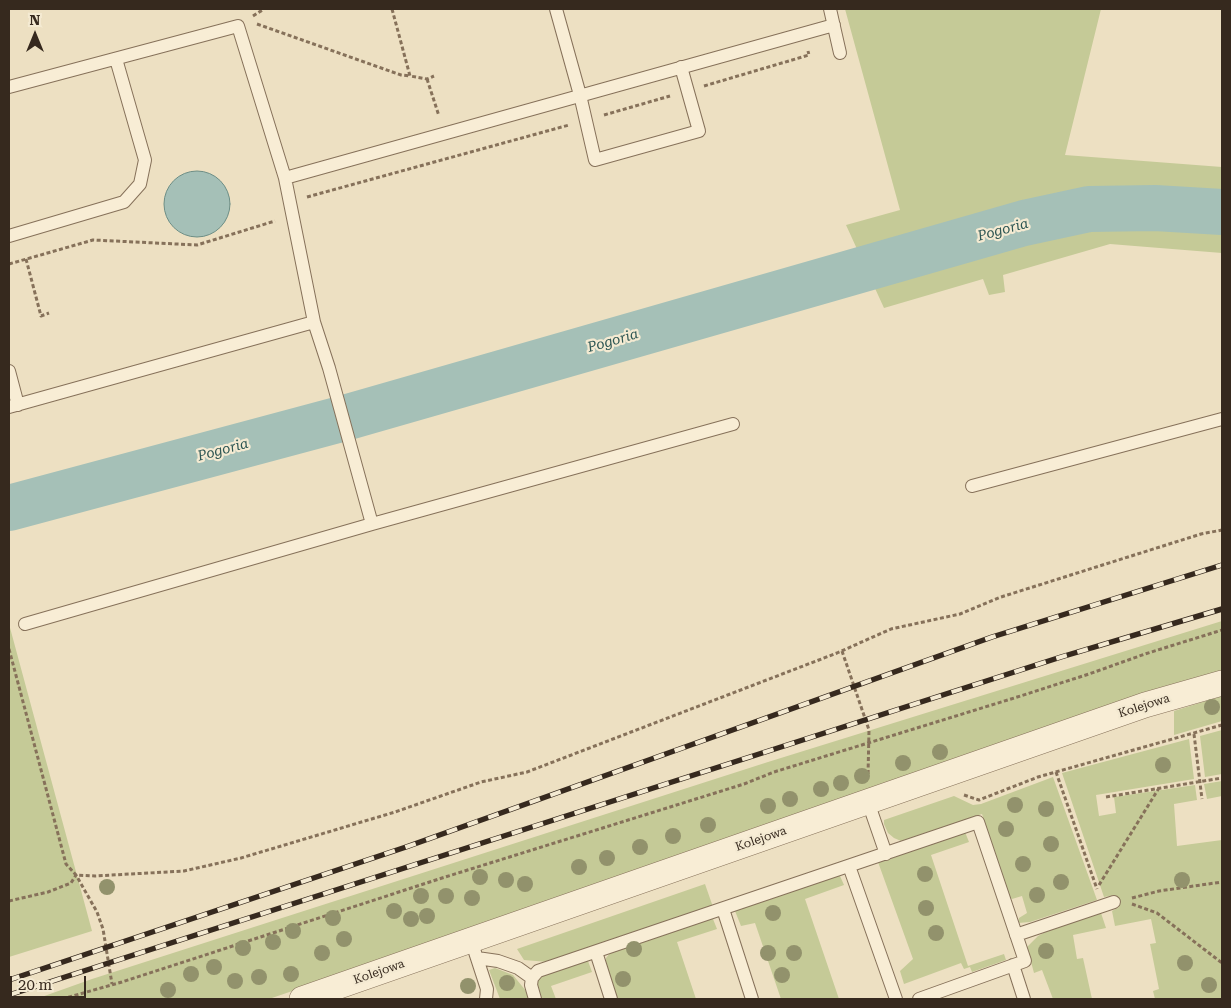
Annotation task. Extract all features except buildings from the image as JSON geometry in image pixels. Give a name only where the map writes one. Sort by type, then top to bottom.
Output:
[{"type":"street","name":"Kolejowa","points":[[302,999],[474,949],[868,802],[1145,705],[1222,683]]},
{"type":"lane","points":[[556,9],[580,95],[595,160],[699,131],[681,67]]},
{"type":"lane","points":[[830,9],[840,52]]},
{"type":"lane","points":[[285,178],[834,25]]},
{"type":"lane","points":[[9,87],[238,26],[285,178],[314,322],[329,368],[372,524]]},
{"type":"lane","points":[[9,236],[124,202],[140,184],[145,160],[116,59]]},
{"type":"lane","points":[[9,371],[13,406],[314,322]]},
{"type":"lane","points":[[972,486],[1222,419]]},
{"type":"lane","points":[[25,624],[372,524],[733,424]]},
{"type":"lane","points":[[868,802],[886,854]]},
{"type":"lane","points":[[535,999],[531,985],[532,978],[538,971],[978,822],[1025,961],[919,999]]},
{"type":"lane","points":[[849,866],[896,999]]},
{"type":"lane","points":[[1016,935],[1113,903]]},
{"type":"lane","points":[[723,909],[752,999]]},
{"type":"lane","points":[[474,949],[498,961],[518,968],[532,978]]},
{"type":"lane","points":[[474,949],[486,988],[486,999]]},
{"type":"lane","points":[[596,952],[611,999]]},
{"type":"lane","points":[[1013,965],[1024,999]]},
{"type":"path","points":[[392,9],[410,76]]},
{"type":"path","points":[[255,24],[401,75],[427,79],[434,76]]},
{"type":"path","points":[[427,79],[443,134]]},
{"type":"path","points":[[9,264],[93,240],[197,245],[292,215]]},
{"type":"path","points":[[26,259],[41,316],[49,313]]},
{"type":"path","points":[[76,875],[124,875],[184,871],[259,853],[395,812],[481,782],[527,772],[842,651],[891,629],[960,614],[1001,597],[1201,534],[1222,530]]},
{"type":"path","points":[[62,999],[744,784],[774,772],[1010,700],[1222,630]]},
{"type":"path","points":[[9,649],[66,864],[76,875],[97,912],[103,929],[112,984]]},
{"type":"path","points":[[842,651],[869,730],[868,802]]},
{"type":"path","points":[[1194,734],[1202,800]]},
{"type":"path","points":[[1056,772],[1096,886],[1113,903],[1157,913],[1222,962]]},
{"type":"path","points":[[1106,796],[1222,778]]},
{"type":"path","points":[[1096,886],[1101,884],[1159,788]]},
{"type":"path","points":[[9,901],[48,892],[71,883],[76,875]]},
{"type":"path","points":[[1113,903],[1159,892],[1222,882]]},
{"type":"green space","points":[[845,9],[1101,9],[1065,155],[1222,167],[1222,253],[1110,244],[1003,275],[1005,292],[989,295],[983,279],[884,308],[846,225],[900,210]]},
{"type":"green space","points":[[1222,621],[1222,672],[269,999],[36,999],[92,979],[768,762]]},
{"type":"green space","points":[[9,624],[92,931],[9,957]]},
{"type":"green space","points":[[1222,696],[1222,721],[1174,735],[1174,711]]},
{"type":"green space","points":[[1222,730],[1222,774],[1205,777],[1200,736]]},
{"type":"green space","points":[[1189,739],[1194,779],[1096,795],[1099,816],[1116,813],[1114,797],[1195,785],[1197,800],[1174,804],[1177,846],[1222,840],[1222,999],[1155,999],[1153,991],[1159,989],[1150,944],[1156,943],[1151,919],[1115,926],[1112,911],[1119,907],[1115,895],[1104,897],[1062,773]]},
{"type":"green space","points":[[1053,777],[1097,900],[1030,922],[1018,923],[1019,918],[1027,913],[1022,896],[1012,899],[1009,897],[982,814],[901,841],[888,833],[884,824],[884,820],[954,796],[973,805],[981,804]]},
{"type":"green space","points":[[1222,781],[1222,796],[1207,799],[1204,784]]},
{"type":"green space","points":[[965,832],[969,842],[931,855],[968,966],[1004,954],[1006,960],[972,972],[970,967],[964,969],[961,963],[904,984],[900,971],[913,959],[878,862]]},
{"type":"green space","points":[[840,876],[844,885],[805,899],[839,999],[781,999],[755,923],[741,926],[735,911]]},
{"type":"green space","points":[[705,884],[713,907],[548,962],[524,960],[517,949]]},
{"type":"green space","points":[[1101,913],[1106,928],[1073,935],[1077,959],[1083,958],[1092,999],[1053,999],[1042,970],[1034,973],[1027,947],[1038,936],[1053,928]]},
{"type":"green space","points":[[713,919],[717,929],[677,942],[696,999],[617,999],[605,963],[610,953]]},
{"type":"green space","points":[[583,961],[588,961],[592,972],[551,986],[556,999],[541,999],[536,985],[537,978]]},
{"type":"green space","points":[[495,968],[513,975],[526,991],[529,999],[500,999],[489,970]]},
{"type":"water","points":[[197,171],[210,173],[220,181],[228,191],[230,204],[228,217],[220,227],[210,235],[197,237],[184,235],[174,227],[166,217],[164,204],[166,191],[174,181],[184,173]]},
{"type":"waterway","name":"Pogoria","points":[[9,508],[341,419],[1024,223],[1089,209],[1155,208],[1222,212]]},
{"type":"railway","points":[[9,980],[406,847],[992,637],[1222,565]]},
{"type":"railway","points":[[9,995],[1061,657],[1222,609]]}]
